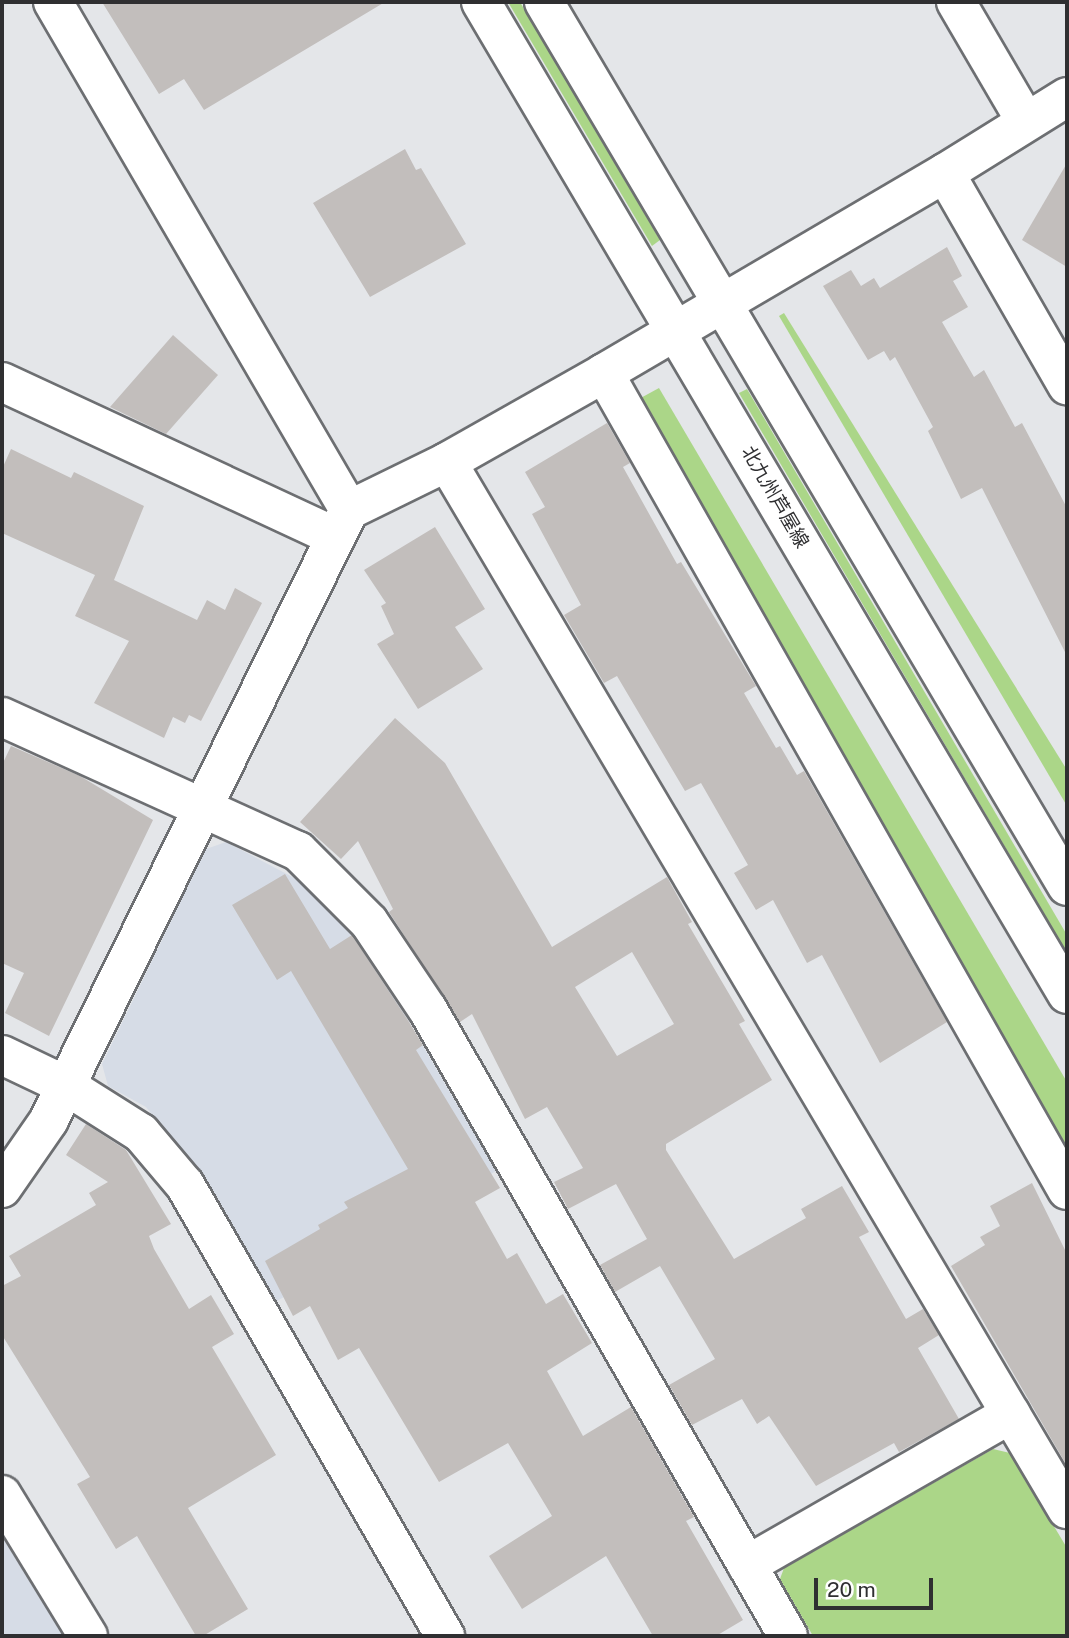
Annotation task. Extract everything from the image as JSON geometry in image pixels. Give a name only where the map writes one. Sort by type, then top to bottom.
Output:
[{"type":"street","points":[[53,2],[342,524]]},
{"type":"street","name":"北九州芦屋線","points":[[481,2],[677,329],[1067,994]]},
{"type":"street","points":[[544,2],[718,302],[1067,886]]},
{"type":"street","points":[[956,2],[1025,120]]},
{"type":"street","points":[[2,1188],[49,1120],[342,524],[604,373],[718,302],[945,173],[1025,120],[1067,97]]},
{"type":"street","points":[[1025,120],[1067,120]]},
{"type":"street","points":[[945,173],[1067,385]]},
{"type":"street","points":[[604,373],[1067,1190]]},
{"type":"street","points":[[2,382],[342,524]]},
{"type":"street","points":[[447,462],[1067,1509]]},
{"type":"street","points":[[2,717],[201,810],[298,851],[369,922],[428,1010],[788,1636]]},
{"type":"street","points":[[2,1055],[65,1085],[141,1133],[185,1185],[445,1636]]},
{"type":"street","points":[[747,1565],[1011,1414]]},
{"type":"street","points":[[2,1495],[88,1636]]},
{"type":"shaded area","points":[[226,842],[302,882],[357,933],[496,1171],[272,1304],[183,1153],[146,1107],[108,1086],[102,1064],[206,849]]},
{"type":"shaded area","points":[[2,1531],[65,1636],[2,1636]]},
{"type":"green space","points":[[508,2],[520,2],[660,240],[652,246]]},
{"type":"green space","points":[[784,313],[1067,770],[1067,806],[779,316]]},
{"type":"green space","points":[[659,388],[1067,1082],[1067,1167],[637,400]]},
{"type":"green space","points":[[747,389],[1067,935],[1067,953],[739,393]]},
{"type":"green space","points":[[993,1449],[1010,1453],[1067,1548],[1067,1636],[813,1636],[780,1579],[784,1568]]},
{"type":"building","points":[[102,2],[385,2],[204,110],[184,79],[159,94]]},
{"type":"building","points":[[405,149],[416,170],[421,168],[466,244],[370,297],[313,203]]},
{"type":"building","points":[[1067,163],[1067,267],[1022,240]]},
{"type":"building","points":[[947,247],[962,276],[953,281],[968,307],[942,322],[974,377],[984,370],[1015,427],[1022,423],[1067,508],[1067,656],[982,488],[961,499],[928,431],[933,427],[895,357],[890,361],[884,351],[868,360],[823,286],[851,270],[861,286],[874,278],[880,288]]},
{"type":"building","points":[[173,335],[218,375],[166,434],[110,407]]},
{"type":"building","points":[[607,423],[630,463],[623,467],[677,564],[681,562],[756,686],[744,693],[776,748],[780,746],[797,775],[804,771],[947,1022],[880,1063],[822,955],[807,963],[773,900],[756,910],[734,873],[748,865],[701,783],[685,791],[617,676],[604,683],[564,615],[581,605],[532,514],[545,507],[525,472]]},
{"type":"building","points":[[11,449],[71,478],[74,472],[144,506],[114,580],[197,620],[207,600],[225,610],[235,588],[262,603],[201,721],[189,715],[185,723],[173,717],[164,738],[94,703],[129,641],[75,616],[95,575],[2,533],[2,469]]},
{"type":"building","points":[[435,527],[485,609],[455,627],[483,669],[418,709],[377,644],[394,634],[381,606],[386,603],[364,570]]},
{"type":"building","points":[[395,718],[445,763],[552,947],[667,877],[692,922],[688,924],[745,1021],[739,1024],[772,1080],[666,1144],[666,1150],[734,1259],[806,1218],[801,1209],[842,1186],[869,1232],[859,1237],[906,1319],[923,1309],[939,1335],[918,1348],[959,1419],[899,1452],[894,1443],[816,1486],[769,1416],[757,1424],[742,1399],[692,1425],[669,1385],[715,1359],[660,1266],[615,1292],[600,1265],[647,1239],[616,1184],[568,1209],[554,1182],[583,1168],[547,1107],[525,1119],[472,1014],[460,1022],[389,912],[393,909],[358,841],[341,859],[300,822]],"holes":[[[632,952],[674,1024],[617,1056],[575,987]]]},
{"type":"building","points":[[11,746],[80,776],[153,820],[49,1036],[5,1013],[24,973],[2,963],[2,765]]},
{"type":"building","points":[[285,874],[330,949],[352,935],[423,1045],[416,1050],[500,1188],[475,1202],[507,1259],[517,1253],[546,1304],[563,1294],[592,1343],[547,1371],[583,1436],[631,1407],[694,1517],[686,1521],[743,1620],[716,1636],[653,1636],[606,1556],[522,1609],[489,1556],[552,1516],[508,1443],[439,1482],[359,1348],[338,1360],[310,1306],[293,1316],[265,1261],[320,1229],[318,1225],[348,1208],[344,1202],[408,1169],[291,971],[277,980],[232,905]]},
{"type":"building","points":[[86,1124],[126,1150],[171,1224],[149,1236],[154,1249],[189,1309],[211,1295],[234,1334],[212,1347],[276,1455],[188,1508],[248,1609],[203,1636],[196,1636],[137,1536],[116,1549],[77,1484],[90,1477],[2,1335],[2,1286],[21,1276],[9,1256],[96,1205],[89,1193],[108,1182],[66,1155]]},
{"type":"building","points":[[1032,1183],[1067,1254],[1067,1466],[951,1266],[985,1245],[980,1237],[1000,1226],[990,1206]]}]
